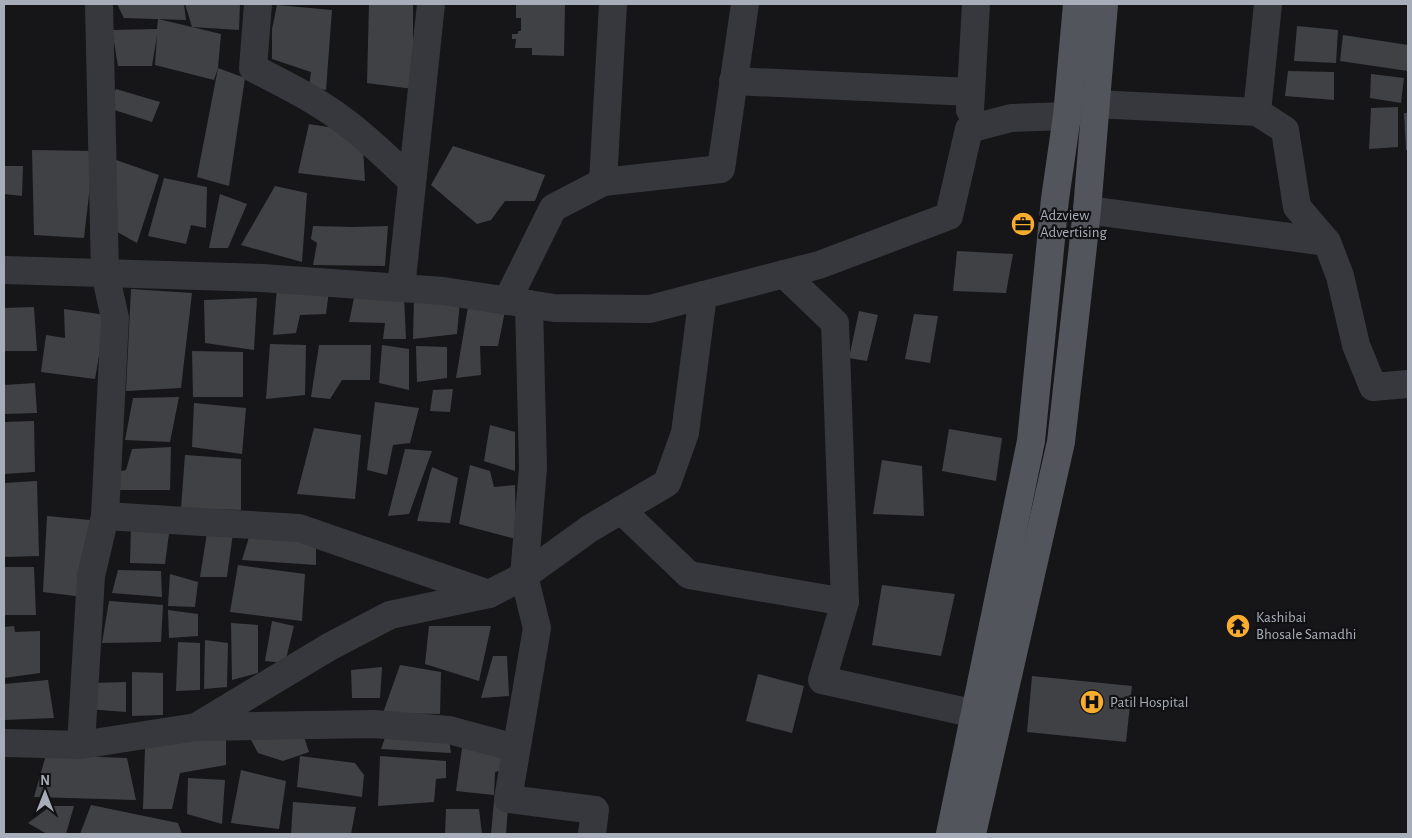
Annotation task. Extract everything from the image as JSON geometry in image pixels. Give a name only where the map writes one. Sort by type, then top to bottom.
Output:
[{"type":"main road","points":[[950,834],[1031,441],[1055,199],[1068,116],[1077,4]]},
{"type":"main road","points":[[972,834],[1061,442],[1087,210],[1104,4]]},
{"type":"street","points":[[82,745],[91,576],[106,516],[115,318],[106,273],[99,4]]},
{"type":"street","points":[[258,4],[253,68],[310,99],[340,118],[378,149],[412,181]]},
{"type":"street","points":[[401,288],[431,4]]},
{"type":"street","points":[[603,182],[613,4]]},
{"type":"street","points":[[592,834],[595,810],[508,799],[537,628],[524,576],[533,468],[518,302],[553,208],[603,182],[721,169],[745,4]]},
{"type":"street","points":[[4,270],[262,278],[443,291],[554,308],[650,309],[819,265],[949,216],[969,129],[976,4]]},
{"type":"street","points":[[1257,112],[1268,4]]},
{"type":"street","points":[[734,81],[971,92]]},
{"type":"street","points":[[969,129],[1011,118],[1068,116],[1095,104],[1257,112],[1285,130],[1297,207],[1327,242],[1340,276],[1356,345],[1373,387],[1408,384]]},
{"type":"street","points":[[1087,210],[1327,242]]},
{"type":"street","points":[[784,274],[836,323],[845,602],[822,680],[976,714]]},
{"type":"street","points":[[196,727],[329,647],[390,615],[489,594],[524,576],[589,529],[667,483],[686,433],[703,295]]},
{"type":"street","points":[[621,510],[689,575],[845,602]]},
{"type":"street","points":[[106,516],[299,528],[489,594]]},
{"type":"street","points":[[4,743],[82,745],[196,727],[374,724],[449,730],[516,748]]},
{"type":"building","points":[[117,4],[184,4],[186,20],[124,18]]},
{"type":"building","points":[[185,4],[240,4],[239,30],[192,27]]},
{"type":"building","points":[[369,4],[413,4],[413,89],[367,83]]},
{"type":"building","points":[[516,4],[565,5],[564,56],[532,55],[532,48],[515,48],[516,39],[512,39],[512,34],[518,34],[518,31],[521,31],[521,18],[516,18]]},
{"type":"building","points":[[277,5],[332,10],[326,90],[309,87],[311,72],[272,59],[272,29]]},
{"type":"building","points":[[158,19],[221,34],[218,68],[214,80],[155,65],[157,35],[152,66],[118,66],[112,30],[157,29]]},
{"type":"building","points":[[1297,26],[1338,30],[1336,63],[1294,61]]},
{"type":"building","points":[[1343,35],[1408,45],[1408,71],[1340,61]]},
{"type":"building","points":[[218,68],[245,78],[229,186],[197,177]]},
{"type":"building","points":[[1288,71],[1334,72],[1334,100],[1285,96]]},
{"type":"building","points":[[1371,74],[1404,78],[1401,103],[1370,98]]},
{"type":"building","points":[[116,89],[160,102],[152,122],[108,108]]},
{"type":"building","points":[[1398,107],[1398,147],[1369,149],[1371,108]]},
{"type":"building","points":[[1404,113],[1408,113],[1408,150],[1406,150]]},
{"type":"building","points":[[309,124],[341,129],[363,148],[365,181],[298,173]]},
{"type":"building","points":[[453,146],[545,175],[535,201],[505,201],[491,220],[477,224],[431,185]]},
{"type":"building","points":[[32,150],[94,151],[84,238],[34,235]]},
{"type":"building","points":[[116,160],[159,175],[137,243],[110,228]]},
{"type":"building","points":[[4,166],[23,166],[22,196],[4,194]]},
{"type":"building","points":[[164,178],[207,187],[206,228],[191,225],[186,244],[148,236]]},
{"type":"building","points":[[275,186],[307,193],[302,262],[241,245]]},
{"type":"building","points":[[220,194],[247,204],[228,248],[209,248]]},
{"type":"building","points":[[313,226],[388,226],[385,266],[313,265],[317,243],[311,239]]},
{"type":"building","points":[[957,251],[1013,254],[1006,293],[953,291]]},
{"type":"building","points":[[277,287],[329,291],[326,314],[300,315],[296,333],[273,335]]},
{"type":"building","points":[[131,289],[192,293],[181,388],[126,391]]},
{"type":"building","points":[[355,293],[404,297],[406,339],[383,339],[385,323],[349,322]]},
{"type":"building","points":[[257,298],[254,350],[205,343],[204,300]]},
{"type":"building","points":[[414,298],[460,301],[457,334],[413,339]]},
{"type":"building","points":[[469,301],[505,311],[498,346],[480,346],[481,375],[456,378]]},
{"type":"building","points":[[34,307],[37,351],[4,351],[4,308]]},
{"type":"building","points":[[64,309],[106,315],[95,379],[41,372],[46,335],[65,338]]},
{"type":"building","points":[[859,311],[878,315],[867,361],[849,358]]},
{"type":"building","points":[[914,314],[938,316],[930,363],[905,359]]},
{"type":"building","points":[[270,344],[306,345],[305,395],[266,399]]},
{"type":"building","points":[[319,345],[371,345],[370,380],[342,380],[330,399],[311,397]]},
{"type":"building","points":[[382,345],[409,349],[409,390],[379,383]]},
{"type":"building","points":[[416,346],[447,347],[447,378],[417,382]]},
{"type":"building","points":[[192,351],[243,352],[243,397],[193,397]]},
{"type":"building","points":[[35,383],[37,413],[4,414],[4,385]]},
{"type":"building","points":[[453,389],[450,412],[430,411],[433,390]]},
{"type":"building","points":[[179,397],[170,442],[125,440],[133,398]]},
{"type":"building","points":[[375,402],[419,408],[410,443],[393,445],[387,475],[367,470]]},
{"type":"building","points":[[194,403],[246,408],[242,454],[192,447]]},
{"type":"building","points":[[34,421],[35,472],[4,474],[4,422]]},
{"type":"building","points":[[490,425],[515,432],[515,471],[484,461]]},
{"type":"building","points":[[314,428],[361,435],[355,499],[297,494]]},
{"type":"building","points":[[949,429],[1002,438],[996,481],[942,471]]},
{"type":"building","points":[[171,447],[170,490],[115,490],[117,472],[126,470],[132,449]]},
{"type":"building","points":[[405,449],[432,451],[409,514],[388,516]]},
{"type":"building","points":[[185,455],[241,459],[241,510],[181,508]]},
{"type":"building","points":[[882,460],[922,466],[924,516],[873,514]]},
{"type":"building","points":[[470,465],[490,471],[494,487],[515,485],[516,539],[459,524]]},
{"type":"building","points":[[432,467],[458,478],[450,523],[417,521]]},
{"type":"building","points":[[37,481],[39,556],[4,557],[4,483]]},
{"type":"building","points":[[47,516],[90,520],[83,597],[43,592]]},
{"type":"building","points":[[131,525],[170,526],[165,564],[130,563]]},
{"type":"building","points":[[207,533],[233,533],[227,577],[200,577]]},
{"type":"building","points":[[250,534],[316,544],[316,565],[242,560]]},
{"type":"building","points":[[238,565],[305,574],[302,621],[230,612]]},
{"type":"building","points":[[4,567],[34,567],[36,615],[4,615]]},
{"type":"building","points":[[118,570],[161,571],[162,597],[112,593]]},
{"type":"building","points":[[170,574],[198,582],[195,607],[168,606]]},
{"type":"building","points":[[882,585],[955,594],[941,656],[872,645]]},
{"type":"building","points":[[109,601],[163,605],[161,642],[102,643]]},
{"type":"building","points":[[168,610],[198,614],[198,636],[169,638]]},
{"type":"building","points":[[272,621],[294,626],[285,663],[265,661]]},
{"type":"building","points":[[231,623],[258,625],[258,673],[232,680]]},
{"type":"building","points":[[14,626],[15,632],[40,631],[40,673],[4,678],[4,627]]},
{"type":"building","points":[[429,626],[491,626],[479,681],[425,664]]},
{"type":"building","points":[[205,640],[228,643],[227,687],[204,689]]},
{"type":"building","points":[[178,642],[200,643],[200,690],[176,691]]},
{"type":"building","points":[[493,656],[507,656],[509,696],[481,698]]},
{"type":"building","points":[[400,665],[441,672],[440,714],[383,713]]},
{"type":"building","points":[[382,667],[380,698],[352,698],[351,670]]},
{"type":"building","points":[[132,672],[163,673],[163,715],[132,716]]},
{"type":"building","points":[[758,674],[804,686],[792,733],[746,721]]},
{"type":"building","points":[[1032,676],[1132,686],[1126,742],[1027,732]]},
{"type":"building","points":[[48,680],[54,718],[4,720],[4,684]]},
{"type":"building","points":[[126,682],[126,712],[87,709],[92,683]]},
{"type":"building","points":[[303,734],[309,752],[283,761],[258,753],[251,740]]},
{"type":"building","points":[[386,735],[449,739],[451,753],[381,749]]},
{"type":"building","points":[[226,736],[226,765],[180,773],[172,809],[143,809],[145,748]]},
{"type":"building","points":[[463,741],[504,751],[504,770],[495,772],[494,795],[456,791]]},
{"type":"building","points":[[46,755],[127,758],[136,800],[34,797]]},
{"type":"building","points":[[300,756],[355,763],[364,775],[362,797],[297,787]]},
{"type":"building","points":[[380,756],[446,761],[446,778],[436,779],[434,802],[378,806]]},
{"type":"building","points":[[241,770],[286,781],[279,829],[231,823]]},
{"type":"building","points":[[188,778],[225,780],[222,824],[187,814]]},
{"type":"building","points":[[494,801],[508,807],[506,834],[491,834]]},
{"type":"building","points":[[293,802],[356,807],[351,834],[291,834]]},
{"type":"building","points":[[91,805],[178,823],[182,834],[80,834]]},
{"type":"building","points":[[51,806],[74,806],[66,834],[47,834],[28,823]]},
{"type":"building","points":[[446,809],[479,809],[482,834],[445,834]]},
{"type":"place","name":"Adzview Advertising","points":[[1023,224]]},
{"type":"place","name":"Kashibai Bhosale Samadhi","points":[[1238,626]]},
{"type":"place","name":"Patil Hospital","points":[[1092,702]]}]
